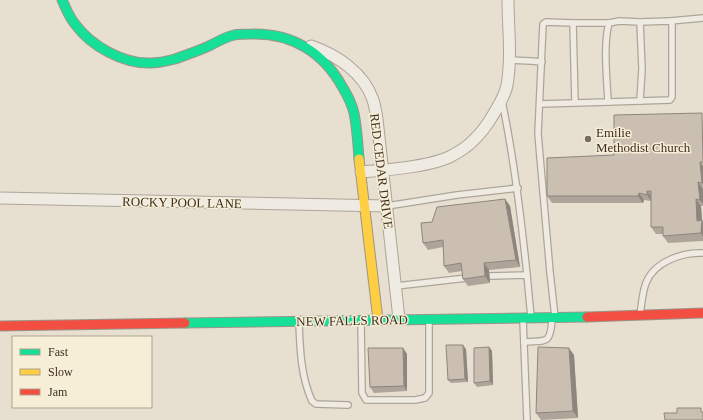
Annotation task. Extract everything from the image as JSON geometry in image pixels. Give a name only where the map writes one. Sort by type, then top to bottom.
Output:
[{"type":"main road","name":"RED CEDAR DRIVE","points":[[62,0],[67,12],[78,28],[91,40],[108,51],[123,58],[138,62],[163,62],[196,51],[232,36],[265,33],[282,36],[294,41],[315,53],[328,66],[341,82],[354,113],[378,320]]},
{"type":"main road","name":"NEW FALLS ROAD","points":[[0,326],[527,318],[703,313]]},
{"type":"street","points":[[361,172],[426,164],[451,156],[475,140],[502,100],[507,86],[509,60],[508,0]]},
{"type":"street","name":"RED CEDAR DRIVE","points":[[294,41],[321,50],[344,63],[354,71],[367,88],[373,100],[377,119],[399,319]]},
{"type":"street","name":"ROCKY POOL LANE","points":[[0,198],[387,206]]},
{"type":"lane","points":[[524,342],[546,340],[550,337],[554,317],[538,134],[543,24],[546,22],[609,23],[619,21],[670,21],[703,18]]},
{"type":"lane","points":[[540,104],[670,100],[672,97],[672,23],[670,21]]},
{"type":"lane","points":[[640,22],[642,69],[640,101]]},
{"type":"lane","points":[[573,23],[576,103]]},
{"type":"lane","points":[[608,102],[606,45],[609,23]]},
{"type":"lane","points":[[509,60],[542,62]]},
{"type":"lane","points":[[502,100],[512,148],[518,188],[527,275],[527,318],[524,342],[528,420]]},
{"type":"lane","points":[[387,206],[457,195],[518,188]]},
{"type":"lane","points":[[640,315],[646,283],[656,269],[672,259],[692,253],[703,253]]},
{"type":"lane","points":[[490,276],[527,275]]},
{"type":"lane","points":[[396,286],[467,278]]},
{"type":"lane","points":[[361,320],[362,393],[366,400],[415,400],[425,398],[429,393],[429,319]]},
{"type":"lane","points":[[299,321],[300,349],[303,371],[312,402],[316,404],[348,405]]},
{"type":"building","points":[[702,113],[703,162],[700,162],[702,183],[698,182],[700,200],[696,199],[697,221],[702,220],[701,233],[663,236],[663,227],[651,227],[651,191],[647,191],[647,195],[639,193],[638,196],[547,196],[547,158],[614,155],[614,115]]},
{"type":"building","points":[[505,199],[516,260],[484,263],[485,276],[463,279],[461,263],[444,266],[443,240],[423,243],[421,223],[432,222],[437,207]]},
{"type":"building","points":[[446,345],[463,345],[465,379],[448,380]]},
{"type":"building","points":[[489,347],[490,381],[474,383],[474,348]]},
{"type":"building","points":[[538,347],[569,348],[573,411],[536,413]]},
{"type":"building","points":[[368,348],[403,348],[404,386],[370,387]]},
{"type":"building","points":[[677,408],[701,408],[701,412],[703,412],[703,420],[665,420],[664,413],[677,413]]},
{"type":"traffic: fast","points":[[62,0],[73,21],[90,40],[108,52],[140,63],[160,62],[175,59],[201,50],[234,35],[267,35],[294,41],[317,55],[327,65],[345,91],[355,119],[359,159]]},
{"type":"traffic: fast","points":[[185,323],[587,317]]},
{"type":"traffic: slow","points":[[359,159],[378,320]]},
{"type":"traffic: jam","points":[[587,317],[703,313]]},
{"type":"traffic: jam","points":[[0,326],[185,323]]},
{"type":"place","name":"Emilie Methodist Church","points":[[588,139]]}]
